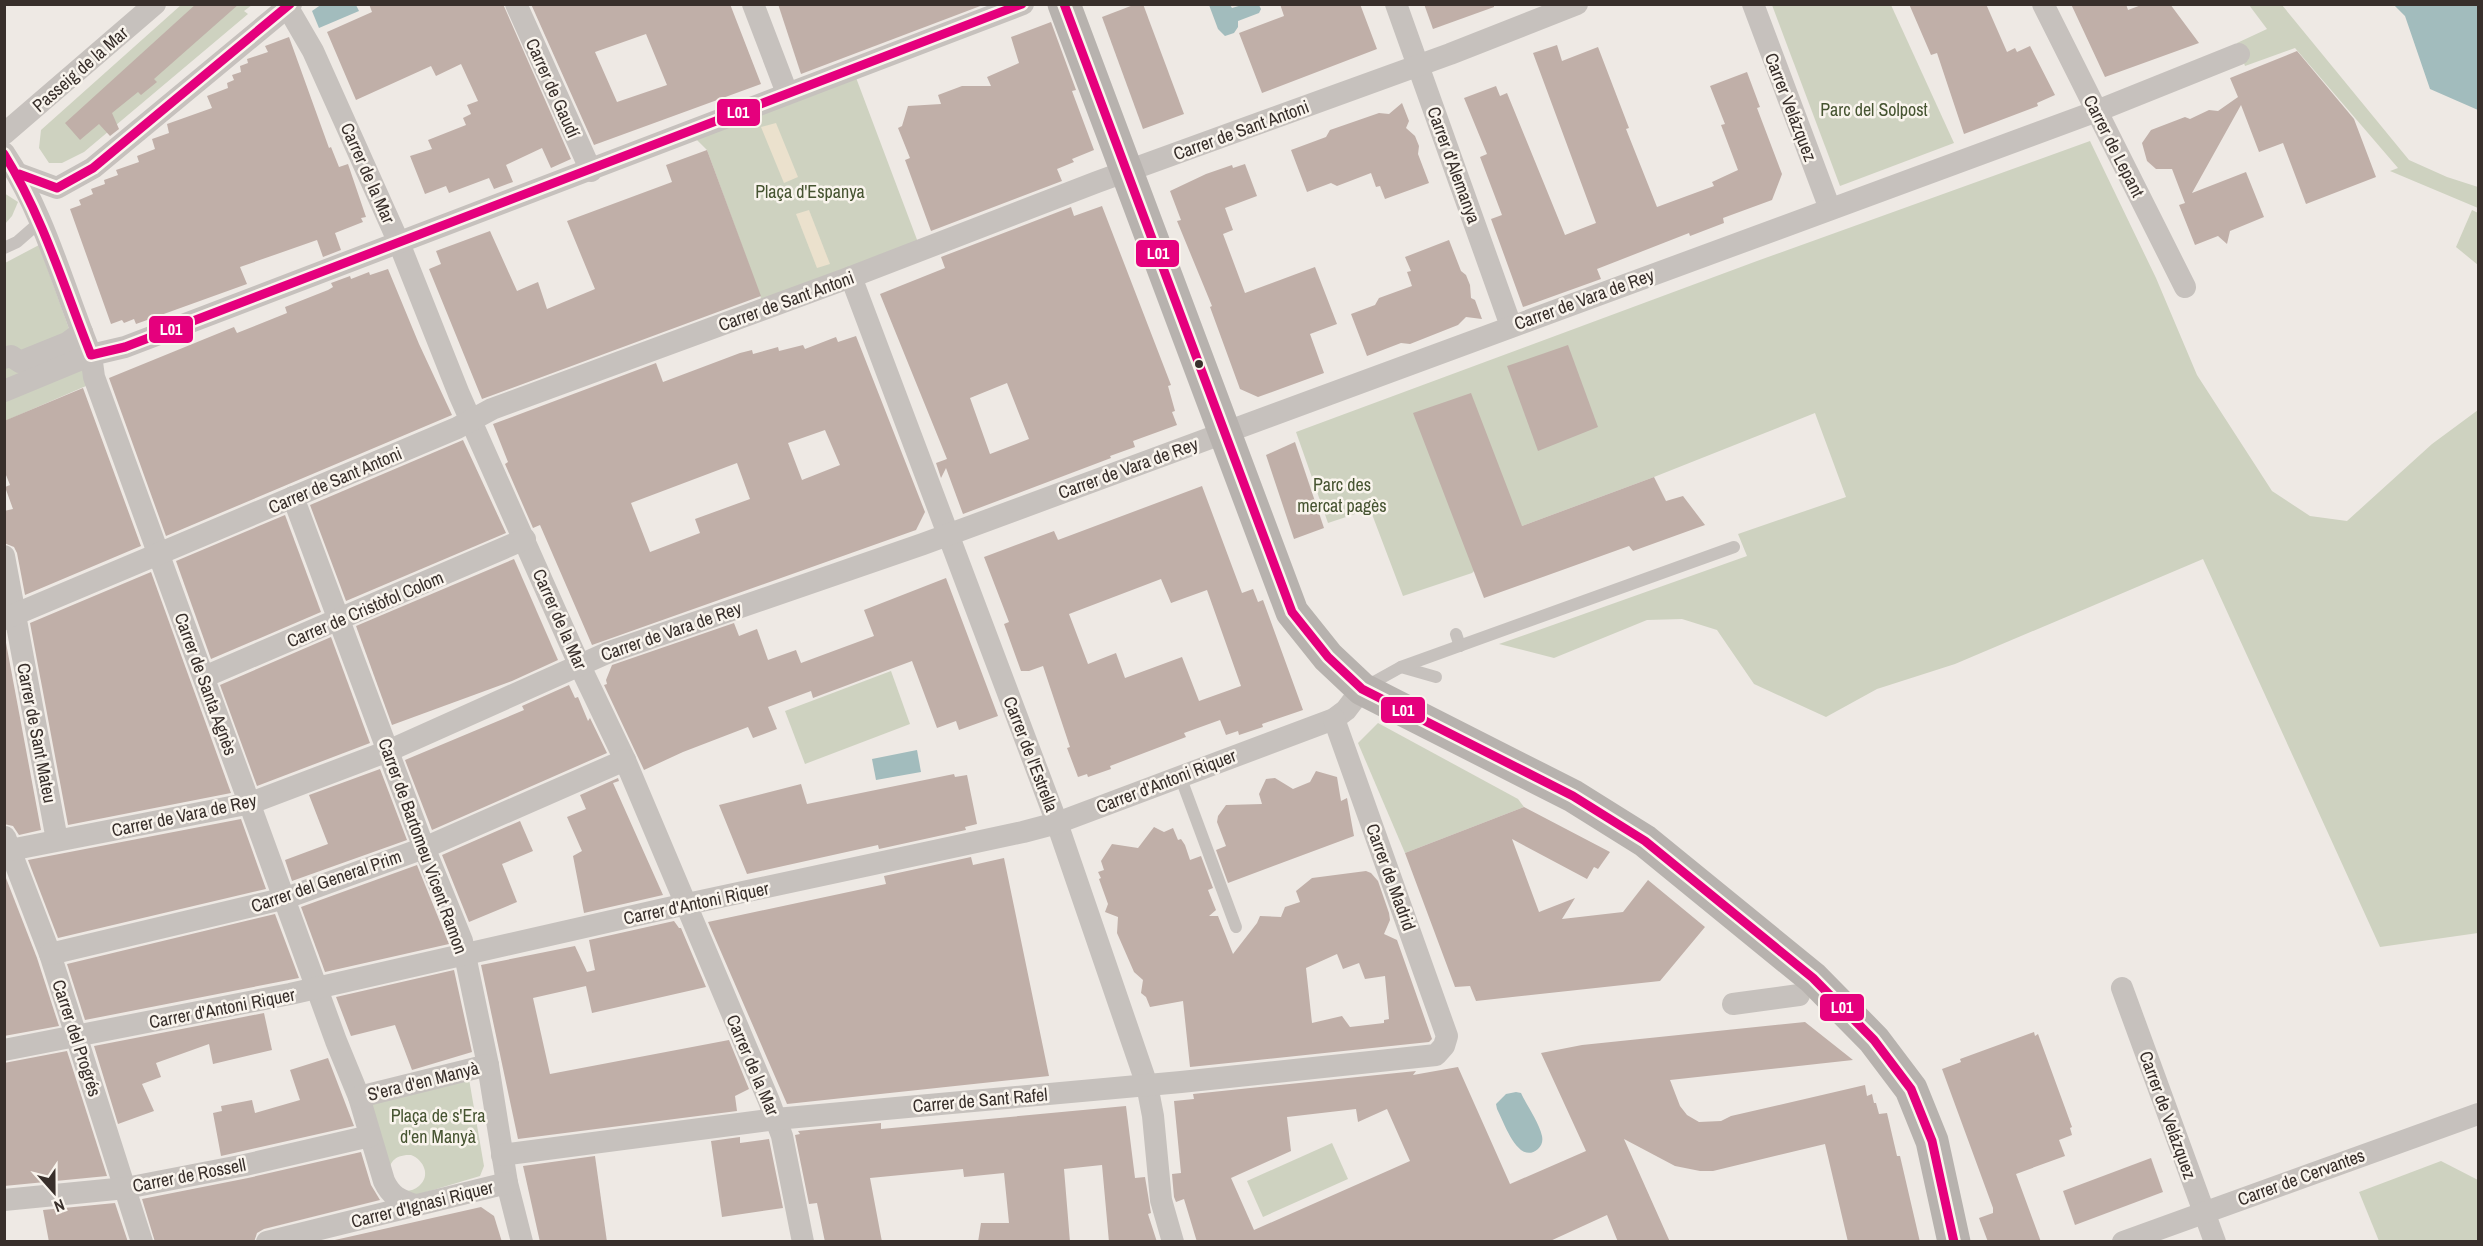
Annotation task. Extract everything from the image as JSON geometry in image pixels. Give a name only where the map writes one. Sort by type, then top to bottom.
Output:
[{"type":"street","name":"Passeig de la Mar","points":[[5,136],[155,4]]},
{"type":"street","name":"Carrer de Gaudí","points":[[516,4],[591,171]]},
{"type":"street","points":[[753,4],[787,93]]},
{"type":"street","points":[[4,391],[91,355],[125,347],[591,171],[787,93],[1023,4]]},
{"type":"street","points":[[1064,4],[1293,612],[1328,657],[1362,689],[1563,791],[1644,841],[1813,978],[1874,1040],[1911,1089],[1932,1140],[1954,1242]]},
{"type":"street","name":"Carrer d'Alemanya","points":[[1396,4],[1511,326]]},
{"type":"street","name":"Carrer de Sant Antoni","points":[[10,617],[159,555],[492,409],[851,277],[1126,171],[1418,66],[1577,4]]},
{"type":"street","name":"Carrer Velázquez","points":[[1753,4],[1830,209]]},
{"type":"street","name":"Carrer de Lepant","points":[[2043,4],[2185,287]]},
{"type":"street","points":[[41,221],[57,188],[93,168],[290,6]]},
{"type":"street","name":"Carrer de la Mar","points":[[290,6],[313,51],[399,243],[470,420],[579,664],[625,760],[776,1119],[782,1136],[802,1242]]},
{"type":"street","name":"Carrer de Vara de Rey","points":[[7,843],[57,840],[251,803],[388,751],[579,664],[948,534],[2097,111],[2240,54]]},
{"type":"street","name":"Carrer de Santa Agnès","points":[[5,136],[19,174],[41,221],[91,355],[94,377],[359,1097],[384,1181],[389,1191],[400,1201],[415,1204]]},
{"type":"street","points":[[19,174],[57,188]]},
{"type":"street","name":"Carrer de l'Estrella","points":[[851,277],[1057,823],[1147,1085],[1153,1116],[1161,1200],[1173,1242]]},
{"type":"street","points":[[4,358],[11,356],[20,362],[67,343],[81,332]]},
{"type":"street","name":"Carrer de Bartomeu Vicent Ramon","points":[[293,497],[465,954],[488,1065],[507,1183],[522,1242]]},
{"type":"street","name":"Carrer de Cristòfol Colom","points":[[204,677],[525,539]]},
{"type":"street","name":"Carrer de Sant Mateu","points":[[4,556],[10,617],[57,840]]},
{"type":"street","name":"Carrer d'Antoni Riquer","points":[[4,1050],[317,988],[1057,823],[1334,719],[1346,710],[1362,689]]},
{"type":"street","name":"Carrer de Madrid","points":[[1334,719],[1447,1036]]},
{"type":"street","name":"Carrer del General Prim","points":[[50,954],[286,898],[424,848],[625,760]]},
{"type":"street","name":"Carrer del Progrés","points":[[7,843],[50,954],[142,1242]]},
{"type":"street","name":"Carrer de Velázquez","points":[[2122,988],[2215,1242]]},
{"type":"street","points":[[1733,1004],[1799,995]]},
{"type":"street","name":"Carrer de Sant Rafel","points":[[502,1155],[776,1119],[1147,1085],[1436,1055],[1444,1046],[1447,1036]]},
{"type":"street","name":"S'era d'en Manyà","points":[[359,1097],[488,1065]]},
{"type":"street","name":"Carrer de Cervantes","points":[[2127,1241],[2478,1113]]},
{"type":"street","name":"Carrer de Rossell","points":[[4,1200],[126,1188],[245,1165],[370,1136]]},
{"type":"street","name":"Carrer d'Ignasi Riquer","points":[[267,1242],[507,1183]]},
{"type":"lane","points":[[4,248],[17,242],[41,221]]},
{"type":"lane","points":[[1362,689],[1458,640],[1734,547]]},
{"type":"lane","points":[[1401,668],[1436,677]]},
{"type":"lane","points":[[1180,776],[1236,927]]},
{"type":"green space","points":[[181,5],[252,5],[244,11],[248,14],[84,152],[62,163],[49,163],[39,148],[41,130]]},
{"type":"green space","name":"Parc del Solpost","points":[[1772,5],[1891,5],[1954,143],[1840,186]]},
{"type":"green space","points":[[2249,5],[2282,5],[2409,160],[2447,177],[2478,187],[2478,208],[2390,171],[2398,168],[2295,48],[2245,66],[2237,43],[2267,29]]},
{"type":"green space","name":"Plaça d'Espanya","points":[[855,75],[919,245],[757,306],[761,298],[707,150],[693,136]]},
{"type":"green space","name":"Parc des mercat pagès","points":[[2090,141],[2156,278],[2197,375],[2272,491],[2310,516],[2347,521],[2432,444],[2478,410],[2478,933],[2380,947],[2203,559],[1955,664],[1877,689],[1826,717],[1754,684],[1717,630],[1682,619],[1647,620],[1554,658],[1499,644],[1747,556],[1738,534],[1846,497],[1815,413],[1522,526],[1472,573],[1403,596],[1370,509],[1328,523],[1296,432],[1757,261]]},
{"type":"green space","points":[[4,193],[18,202],[12,216],[5,224]]},
{"type":"green space","points":[[2472,210],[2478,213],[2478,265],[2456,247]]},
{"type":"green space","points":[[39,245],[87,379],[86,386],[5,421],[5,263]]},
{"type":"green space","points":[[891,671],[910,724],[805,764],[785,711]]},
{"type":"green space","points":[[1378,723],[1518,799],[1524,807],[1405,853],[1358,743]]},
{"type":"green space","name":"Plaça de s'Era d'en Manyà","points":[[469,1079],[484,1166],[480,1176],[413,1196],[399,1190],[390,1179],[369,1101]],"holes":[[[411,1155],[422,1164],[425,1178],[419,1186],[410,1191],[401,1190],[391,1178],[392,1162],[399,1157]]]},
{"type":"green space","points":[[1332,1143],[1348,1179],[1263,1217],[1247,1181]]},
{"type":"green space","points":[[2441,1161],[2478,1180],[2478,1241],[2379,1241],[2359,1192]]},
{"type":"sand","points":[[776,123],[798,177],[784,183],[761,127]]},
{"type":"sand","points":[[809,210],[830,264],[817,268],[796,214]]},
{"type":"water","points":[[322,4],[356,5],[359,11],[319,28],[312,11]]},
{"type":"water","points":[[1209,5],[1230,5],[1232,8],[1242,5],[1259,5],[1261,9],[1259,13],[1238,21],[1238,27],[1234,33],[1225,36],[1218,29]]},
{"type":"water","points":[[2394,5],[2478,5],[2478,110],[2430,89],[2405,16]]},
{"type":"water","points":[[917,750],[921,772],[876,780],[872,759]]},
{"type":"water","points":[[1521,1093],[1542,1136],[1540,1146],[1531,1153],[1524,1152],[1518,1147],[1497,1109],[1496,1104],[1506,1094]]},
{"type":"building","points":[[196,4],[239,4],[154,79],[157,82],[141,95],[138,92],[112,113],[119,129],[110,136],[99,124],[80,140],[65,123]]},
{"type":"building","points":[[369,4],[503,4],[571,159],[551,168],[542,148],[506,165],[513,182],[494,189],[489,178],[449,193],[446,186],[425,194],[410,156],[432,149],[428,140],[466,125],[463,118],[471,114],[467,105],[478,101],[461,64],[436,76],[431,66],[356,100],[327,32],[372,12]]},
{"type":"building","points":[[531,4],[730,4],[761,84],[594,145]],"holes":[[[646,34],[667,85],[617,102],[595,52]]]},
{"type":"building","points":[[778,4],[983,4],[983,5],[801,74]]},
{"type":"building","points":[[1136,4],[1143,4],[1184,114],[1143,129],[1102,17]]},
{"type":"building","points":[[1280,4],[1360,4],[1377,49],[1262,93],[1239,33],[1284,16]]},
{"type":"building","points":[[1424,4],[1494,4],[1494,7],[1433,29]]},
{"type":"building","points":[[1909,4],[1986,4],[2007,52],[2015,48],[2017,52],[2030,46],[2055,95],[2037,103],[2038,106],[1964,134],[1937,53],[1931,55]]},
{"type":"building","points":[[2071,4],[2126,4],[2128,10],[2144,4],[2170,4],[2199,43],[2105,77]]},
{"type":"building","points":[[1051,22],[1076,90],[1072,91],[1094,150],[1072,159],[1074,162],[1057,169],[1062,181],[931,231],[905,160],[910,158],[898,128],[902,126],[908,106],[941,104],[938,95],[962,86],[991,86],[987,77],[1019,63],[1011,37]]},
{"type":"building","points":[[289,37],[329,148],[331,147],[339,167],[348,164],[366,217],[361,218],[363,222],[335,233],[341,250],[323,257],[317,240],[240,267],[247,284],[136,324],[134,319],[111,324],[70,209],[81,205],[79,200],[93,194],[91,189],[105,184],[104,180],[118,175],[116,170],[139,162],[137,156],[155,149],[152,139],[169,133],[167,124],[212,108],[207,96],[228,88],[227,83],[234,80],[232,75],[241,72],[240,66],[248,63],[247,59],[268,52],[265,46]]},
{"type":"building","points":[[1557,45],[1562,61],[1598,47],[1629,128],[1626,129],[1657,207],[1714,186],[1712,182],[1738,170],[1721,125],[1725,124],[1710,86],[1747,72],[1760,107],[1757,108],[1782,174],[1772,200],[1723,218],[1724,223],[1690,236],[1689,233],[1597,269],[1601,279],[1523,307],[1491,219],[1502,215],[1480,157],[1487,154],[1464,98],[1496,86],[1500,96],[1507,93],[1565,235],[1596,223],[1533,53]]},
{"type":"building","points":[[2297,51],[2354,119],[2376,177],[2306,204],[2283,143],[2259,152],[2241,105],[2192,193],[2246,172],[2264,217],[2230,231],[2227,244],[2218,236],[2195,245],[2179,205],[2185,203],[2172,169],[2156,169],[2147,161],[2142,143],[2151,130],[2185,117],[2190,119],[2209,110],[2218,111],[2238,97],[2230,78]]},
{"type":"building","points":[[1402,103],[1409,121],[1406,128],[1415,136],[1419,146],[1418,154],[1429,183],[1385,199],[1380,186],[1376,187],[1371,173],[1337,186],[1331,183],[1307,192],[1291,150],[1326,137],[1330,130],[1379,113],[1389,114]]},
{"type":"building","points":[[707,150],[761,296],[482,399],[429,269],[441,264],[436,251],[490,231],[517,291],[538,282],[547,309],[595,289],[567,221],[672,182],[666,165]]},
{"type":"building","points":[[1245,164],[1257,196],[1225,208],[1233,230],[1223,234],[1245,293],[1315,267],[1337,324],[1310,334],[1324,373],[1258,397],[1240,389],[1210,307],[1212,306],[1177,221],[1181,220],[1170,191],[1206,174],[1232,165],[1233,168]]},
{"type":"building","points":[[1102,206],[1171,385],[1168,386],[1175,411],[1172,412],[1177,425],[1133,441],[1135,447],[1110,456],[1111,458],[963,514],[946,468],[941,478],[936,463],[947,459],[880,294],[945,268],[941,257],[1071,207],[1074,216]],"holes":[[[1007,383],[1029,439],[990,454],[970,398]]]},
{"type":"building","points":[[1449,240],[1461,271],[1466,275],[1471,298],[1475,300],[1482,319],[1466,317],[1458,325],[1410,344],[1401,343],[1367,356],[1351,314],[1375,305],[1379,298],[1412,286],[1407,272],[1411,271],[1405,257]]},
{"type":"building","points":[[388,269],[452,415],[166,536],[109,378],[234,327],[237,333],[287,313],[285,307],[328,290],[333,287],[331,283],[350,276],[351,279],[369,272],[370,275]]},
{"type":"building","points":[[856,336],[925,512],[916,530],[592,645],[540,525],[533,528],[505,464],[508,462],[493,424],[656,363],[663,382],[752,350],[753,354],[778,347],[779,351],[803,345],[805,349],[836,337],[838,342]],"holes":[[[825,430],[840,465],[802,480],[788,443]],[[737,463],[750,499],[695,519],[700,533],[650,552],[631,503]]]},
{"type":"building","points":[[1568,345],[1598,427],[1538,451],[1507,366]]},
{"type":"building","points":[[83,388],[141,546],[25,595],[17,553],[14,547],[4,543],[4,511],[13,509],[5,487],[10,485],[4,470],[4,421]]},
{"type":"building","points":[[1471,393],[1522,526],[1654,477],[1666,501],[1683,496],[1705,525],[1633,551],[1629,546],[1484,598],[1413,413]]},
{"type":"building","points":[[463,440],[506,533],[346,601],[310,505]]},
{"type":"building","points":[[1295,442],[1324,528],[1294,539],[1266,455]]},
{"type":"building","points":[[1202,486],[1242,593],[1253,589],[1258,602],[1263,600],[1303,710],[1262,724],[1263,727],[1239,735],[1238,731],[1226,735],[1220,720],[1184,733],[1186,737],[1110,766],[1111,769],[1088,777],[1087,774],[1078,777],[1043,666],[1021,671],[1004,624],[1009,622],[984,557],[1054,531],[1058,540]],"holes":[[[1161,579],[1171,603],[1207,590],[1241,686],[1199,701],[1182,657],[1125,678],[1116,653],[1088,664],[1069,614]]]},
{"type":"building","points":[[285,515],[321,612],[211,659],[176,561]]},
{"type":"building","points":[[514,559],[558,660],[512,681],[392,725],[356,626]]},
{"type":"building","points":[[151,572],[231,793],[68,825],[30,623]]},
{"type":"building","points":[[946,578],[998,716],[959,730],[956,721],[937,728],[912,661],[813,698],[811,691],[768,707],[777,729],[753,738],[748,727],[644,770],[604,685],[607,684],[606,680],[612,665],[734,623],[739,636],[757,629],[768,660],[796,650],[801,663],[874,636],[864,610]]},
{"type":"building","points":[[4,632],[41,830],[19,835],[13,826],[4,824]]},
{"type":"building","points":[[331,637],[370,743],[257,786],[220,685]]},
{"type":"building","points":[[569,685],[575,698],[578,697],[588,721],[590,718],[607,753],[432,830],[405,760],[524,710],[522,706]]},
{"type":"building","points":[[380,769],[407,840],[292,881],[285,860],[328,844],[309,795]]},
{"type":"building","points":[[1316,771],[1337,777],[1341,801],[1347,798],[1354,836],[1228,883],[1216,850],[1226,846],[1217,822],[1218,816],[1226,805],[1262,804],[1259,794],[1266,779],[1275,778],[1293,789],[1310,782]]},
{"type":"building","points":[[954,774],[955,777],[967,775],[977,824],[965,827],[966,830],[879,849],[878,845],[747,874],[719,805],[801,784],[807,804]]},
{"type":"building","points":[[618,778],[619,781],[613,783],[663,895],[584,913],[573,856],[582,851],[567,817],[586,809],[580,795]]},
{"type":"building","points":[[1524,807],[1610,852],[1598,869],[1594,867],[1587,879],[1512,839],[1539,912],[1575,898],[1562,919],[1623,912],[1648,880],[1705,927],[1660,981],[1476,1001],[1470,986],[1455,987],[1405,853]]},
{"type":"building","points":[[241,819],[266,889],[58,938],[28,860]]},
{"type":"building","points":[[520,821],[533,851],[502,864],[517,902],[469,922],[442,855]]},
{"type":"building","points":[[1154,827],[1164,832],[1173,828],[1178,840],[1181,839],[1185,845],[1190,860],[1201,856],[1213,888],[1208,890],[1216,910],[1209,916],[1218,916],[1233,954],[1260,916],[1281,917],[1285,907],[1300,902],[1296,891],[1312,878],[1366,871],[1371,873],[1378,881],[1389,913],[1390,920],[1384,934],[1397,940],[1432,1039],[1429,1042],[1190,1067],[1183,1001],[1150,1007],[1146,997],[1141,993],[1143,980],[1134,972],[1117,933],[1118,917],[1105,912],[1108,904],[1098,872],[1104,870],[1101,861],[1112,844],[1138,848]],"holes":[[[1337,954],[1343,969],[1359,963],[1365,979],[1385,976],[1389,1019],[1384,1020],[1384,1023],[1350,1027],[1342,1016],[1312,1023],[1306,968]]]},
{"type":"building","points":[[971,857],[973,865],[1004,858],[1049,1076],[787,1104],[708,922],[886,884],[884,876]]},
{"type":"building","points":[[417,865],[449,944],[325,972],[301,907]]},
{"type":"building","points":[[4,873],[37,958],[59,1026],[4,1036]]},
{"type":"building","points":[[275,914],[299,978],[85,1020],[67,964]]},
{"type":"building","points":[[674,921],[681,928],[706,987],[592,1013],[586,986],[533,998],[550,1074],[729,1040],[749,1089],[735,1096],[737,1111],[518,1139],[481,965],[575,946],[587,972],[595,970],[589,940]]},
{"type":"building","points":[[454,970],[472,1052],[412,1070],[395,1025],[351,1036],[336,997]]},
{"type":"building","points":[[264,1013],[272,1050],[213,1064],[209,1044],[156,1063],[161,1077],[142,1084],[154,1111],[118,1124],[94,1046]]},
{"type":"building","points":[[1805,1022],[1853,1060],[1670,1080],[1680,1106],[1687,1115],[1699,1122],[1721,1121],[1731,1116],[1865,1085],[1867,1096],[1872,1094],[1879,1114],[1887,1113],[1897,1156],[1900,1156],[1920,1242],[1848,1242],[1825,1144],[1713,1171],[1700,1171],[1675,1166],[1624,1139],[1670,1242],[1618,1242],[1607,1215],[1548,1242],[1197,1242],[1184,1199],[1176,1202],[1174,1197],[1172,1174],[1181,1173],[1174,1101],[1194,1099],[1193,1094],[1416,1071],[1413,1075],[1458,1067],[1510,1184],[1586,1151],[1541,1053],[1582,1045]],"holes":[[[1356,1109],[1358,1122],[1387,1109],[1410,1161],[1254,1230],[1231,1178],[1291,1151],[1287,1117]]]},
{"type":"building","points":[[2034,1032],[2035,1036],[2038,1034],[2072,1127],[2070,1128],[2072,1135],[2059,1140],[2065,1156],[2016,1174],[2041,1242],[1988,1242],[1979,1218],[1993,1213],[1993,1208],[1942,1069],[1961,1062],[1960,1059]]},
{"type":"building","points":[[67,1051],[107,1176],[4,1186],[4,1063]]},
{"type":"building","points":[[328,1058],[354,1126],[221,1156],[213,1113],[222,1111],[221,1106],[252,1100],[255,1113],[300,1100],[290,1070]]},
{"type":"building","points":[[1126,1106],[1135,1178],[1145,1177],[1151,1213],[1148,1214],[1157,1242],[1109,1242],[1102,1165],[1064,1169],[1070,1242],[978,1242],[981,1223],[1009,1223],[1004,1173],[964,1177],[963,1169],[870,1178],[882,1242],[825,1242],[817,1203],[809,1204],[795,1135],[800,1134],[798,1131],[881,1123],[881,1129]]},
{"type":"building","points":[[740,1137],[740,1143],[769,1139],[783,1208],[722,1217],[711,1141]]},
{"type":"building","points":[[361,1152],[371,1185],[380,1200],[264,1229],[257,1233],[254,1242],[155,1242],[142,1199]]},
{"type":"building","points":[[595,1156],[607,1242],[540,1242],[523,1166]]},
{"type":"building","points":[[2151,1158],[2163,1192],[2075,1225],[2063,1191]]},
{"type":"building","points":[[115,1203],[128,1242],[49,1242],[43,1210]]},
{"type":"building","points":[[481,1207],[494,1216],[502,1242],[326,1242]]},
{"type":"transit line","name":"L01","points":[[19,174],[57,188],[93,168],[290,4]]},
{"type":"transit line","name":"L01","points":[[4,154],[42,227],[91,355],[125,347],[1022,4]]},
{"type":"transit line","name":"L01","points":[[1064,4],[1292,612],[1328,657],[1362,689],[1573,796],[1645,841],[1813,978],[1874,1040],[1911,1089],[1932,1141],[1954,1242]]}]
